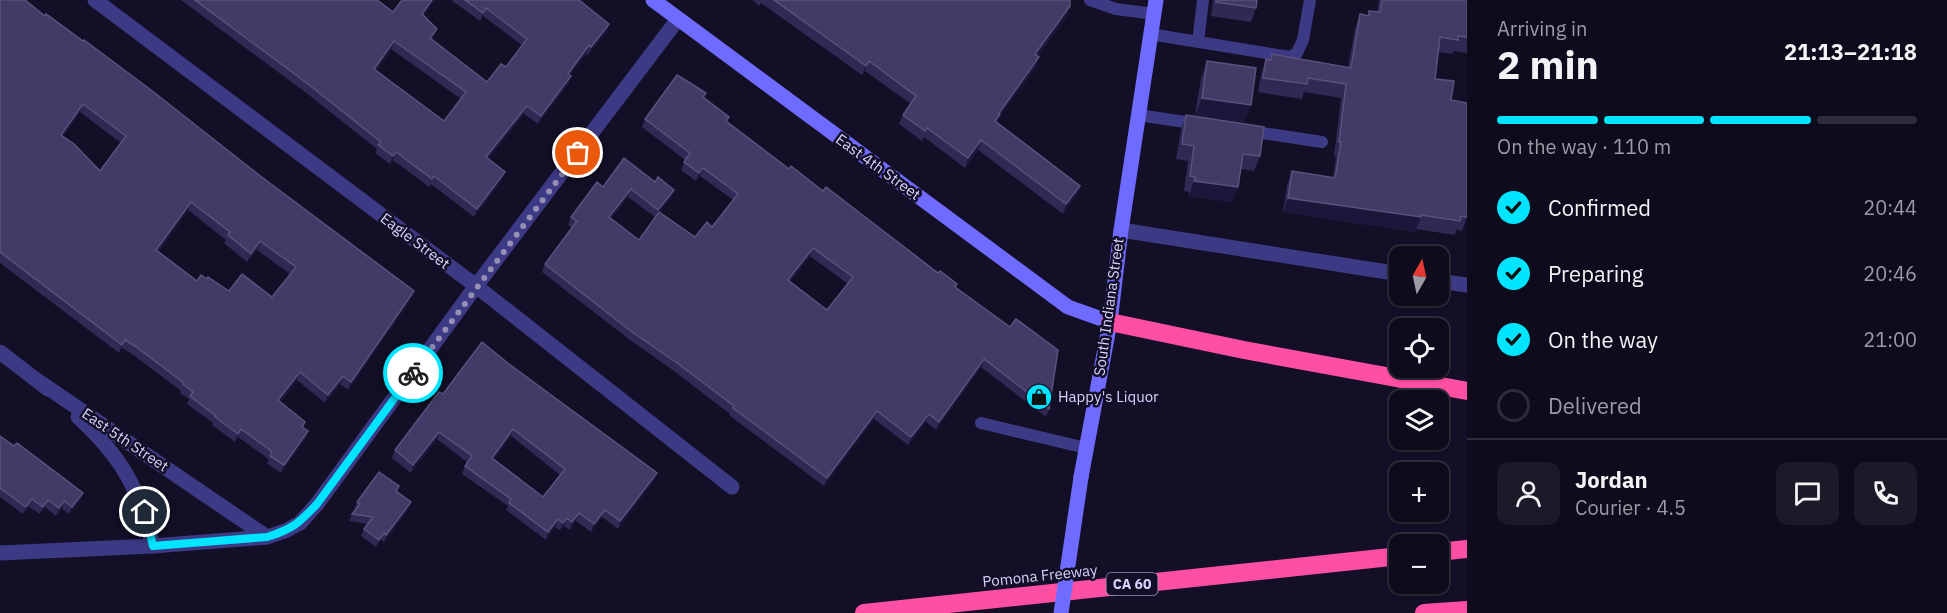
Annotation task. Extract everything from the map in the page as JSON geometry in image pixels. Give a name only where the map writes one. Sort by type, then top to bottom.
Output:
[{"type":"highway","points":[[1110,322],[1467,392]]},
{"type":"highway","points":[[1449,551],[1467,549]]},
{"type":"highway","name":"Pomona Freeway","points":[[864,613],[1389,557]]},
{"type":"highway","points":[[1424,613],[1467,610]]},
{"type":"main road","name":"East 4th Street","points":[[653,0],[1068,307],[1110,322]]},
{"type":"main road","name":"South Indiana Street","points":[[1061,613],[1081,477],[1110,322],[1121,230],[1155,7]]},
{"type":"street","name":"Eagle Street","points":[[94,0],[476,286],[732,487]]},
{"type":"street","points":[[0,553],[153,546],[267,537],[285,531],[300,522],[317,504],[476,286],[678,19]]},
{"type":"street","points":[[1121,230],[1389,272]]},
{"type":"street","points":[[1449,283],[1467,285]]},
{"type":"street","name":"East 5th Street","points":[[0,352],[41,383],[267,537]]},
{"type":"street","name":"East 5th Street","points":[[41,383],[92,429],[115,455],[131,480],[145,512],[153,546]]},
{"type":"lane","points":[[1090,0],[1116,9],[1155,7]]},
{"type":"lane","points":[[1198,42],[1203,0]]},
{"type":"lane","points":[[1150,34],[1290,57],[1297,53],[1303,40],[1310,0]]},
{"type":"lane","points":[[1138,115],[1215,126]]},
{"type":"lane","points":[[1239,130],[1322,142]]},
{"type":"lane","points":[[981,423],[1086,448]]},
{"type":"building","points":[[0,0],[25,0],[151,90],[259,175],[414,291],[351,382],[343,376],[328,395],[300,372],[278,400],[305,422],[302,427],[308,431],[284,465],[270,456],[272,452],[270,450],[241,429],[238,434],[215,417],[190,396],[193,392],[184,383],[135,346],[125,340],[122,345],[0,252]],"holes":[[[83,104],[126,136],[100,171],[74,144],[61,135]],[[191,202],[230,232],[228,235],[251,254],[260,241],[296,267],[272,297],[242,274],[229,291],[208,277],[207,279],[201,275],[197,281],[156,250]]]},
{"type":"building","points":[[195,0],[377,0],[393,12],[402,0],[432,0],[422,14],[437,29],[430,38],[487,82],[501,64],[506,67],[527,39],[486,8],[483,13],[465,0],[579,0],[609,24],[591,47],[589,45],[568,74],[571,76],[541,116],[527,106],[486,157],[505,172],[477,209],[434,176],[432,179],[396,152],[393,156],[378,145],[381,142],[308,84]],"holes":[[[394,41],[466,92],[444,121],[374,69]]]},
{"type":"building","points":[[774,0],[1070,0],[1070,6],[1035,54],[1039,57],[995,121],[1080,186],[1066,204],[981,140],[968,158],[927,128],[925,131],[903,115],[916,96],[869,61],[866,66]]},
{"type":"building","points":[[1216,0],[1257,0],[1256,8],[1216,2]]},
{"type":"building","points":[[1382,0],[1467,0],[1467,37],[1458,36],[1458,40],[1440,37],[1435,79],[1454,81],[1451,100],[1467,103],[1467,217],[1461,216],[1460,221],[1288,198],[1292,171],[1335,178],[1346,84],[1308,78],[1307,84],[1263,78],[1266,59],[1271,60],[1272,54],[1351,68],[1360,14],[1369,16],[1369,11],[1380,12]]},
{"type":"building","points":[[1207,61],[1256,68],[1251,105],[1202,98]]},
{"type":"building","points":[[677,75],[706,93],[703,97],[729,117],[726,121],[789,169],[791,166],[823,191],[826,187],[938,273],[940,271],[957,284],[955,287],[1010,327],[1016,319],[1058,350],[1049,409],[984,359],[939,422],[929,414],[911,437],[877,411],[827,478],[545,264],[577,221],[571,217],[597,182],[603,187],[624,158],[655,182],[658,177],[674,190],[658,210],[631,189],[609,217],[639,240],[659,212],[695,237],[707,222],[712,227],[738,194],[703,168],[699,173],[684,162],[690,153],[645,119]],"holes":[[[813,248],[853,277],[827,310],[788,280]]]},
{"type":"building","points":[[1186,115],[1264,127],[1260,156],[1243,154],[1238,187],[1194,181],[1195,177],[1190,176],[1194,146],[1182,144]]},
{"type":"building","points":[[482,342],[657,473],[620,521],[605,510],[594,524],[579,513],[572,522],[567,518],[563,523],[558,519],[548,532],[509,503],[511,499],[465,466],[472,456],[439,432],[413,465],[395,450],[439,392],[443,394]],"holes":[[[513,429],[565,469],[543,497],[492,458]]]},
{"type":"building","points":[[0,436],[14,446],[17,443],[83,493],[72,507],[64,501],[59,508],[48,500],[43,507],[32,499],[26,507],[0,488]]},
{"type":"building","points":[[379,472],[399,486],[396,491],[411,502],[386,535],[384,533],[379,540],[364,529],[373,517],[352,514],[360,504],[357,502]]},
{"type":"way so far","points":[[413,373],[476,286],[578,153]]},
{"type":"place","name":"Happy's Liquor","points":[[1039,397]]},
{"type":"route","points":[[145,512],[153,546],[267,537],[285,531],[300,522],[317,504],[413,373]]}]
